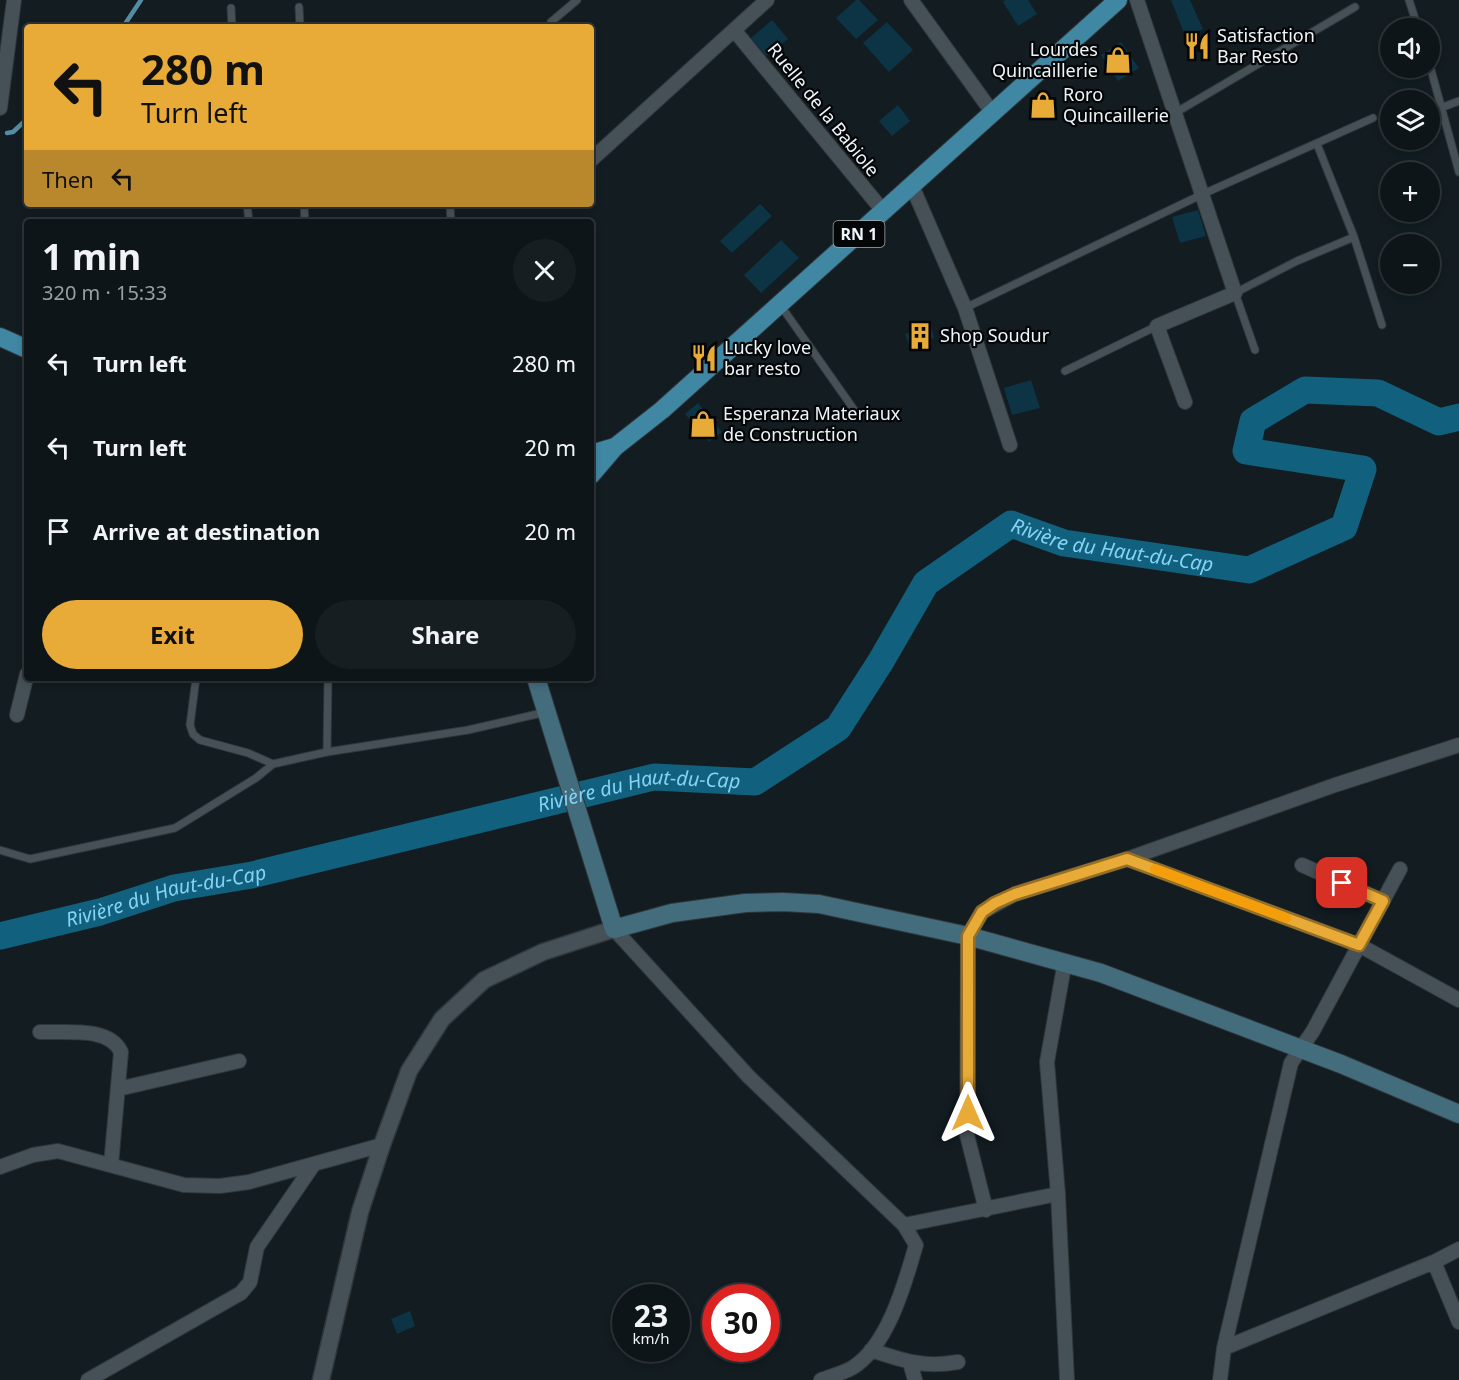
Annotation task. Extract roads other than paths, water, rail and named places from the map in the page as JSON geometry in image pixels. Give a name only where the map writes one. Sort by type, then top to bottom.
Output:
[{"type":"main road","name":"RN 1","points":[[594,453],[615,447],[662,410],[1118,0]]},
{"type":"main road","points":[[0,337],[24,348]]},
{"type":"main road","points":[[594,472],[615,447]]},
{"type":"main road","points":[[537,681],[614,929],[672,913],[746,903],[783,902],[819,904],[968,936],[1065,961],[1148,990],[1299,1050],[1341,1064],[1459,1114]]},
{"type":"street","points":[[0,108],[4,40],[14,0]]},
{"type":"street","points":[[594,157],[767,0]]},
{"type":"street","points":[[911,0],[992,112]]},
{"type":"street","points":[[1137,0],[1203,194],[1213,233],[1235,293],[1157,326],[1185,402]]},
{"type":"street","name":"Ruelle de la Babiole","points":[[734,30],[884,212]]},
{"type":"street","points":[[912,186],[965,308],[1010,445]]},
{"type":"street","points":[[17,715],[25,681]]},
{"type":"street","points":[[986,1210],[968,1135],[968,936],[982,912],[1015,894],[1127,859],[1335,785],[1459,745]]},
{"type":"street","points":[[1127,859],[1359,945],[1459,1000]]},
{"type":"street","points":[[1302,865],[1383,901]]},
{"type":"street","points":[[1220,1380],[1224,1348],[1287,1076],[1299,1050],[1313,1031],[1400,869]]},
{"type":"street","points":[[321,1380],[360,1212],[382,1145],[409,1071],[442,1019],[484,980],[543,952],[614,929],[748,1077],[904,1225],[916,1245],[902,1295],[871,1350],[852,1368],[821,1380]]},
{"type":"street","points":[[1065,961],[1047,1062],[1058,1194],[1067,1380]]},
{"type":"street","points":[[40,1032],[110,1038],[118,1044],[121,1053],[111,1165]]},
{"type":"street","points":[[118,1089],[239,1062]]},
{"type":"street","points":[[0,1167],[33,1155],[58,1151],[184,1185],[220,1186],[249,1182],[382,1145]]},
{"type":"street","points":[[88,1380],[241,1293],[250,1282],[257,1247],[314,1164]]},
{"type":"street","points":[[904,1225],[1058,1194]]},
{"type":"street","points":[[1224,1348],[1434,1262],[1459,1249]]},
{"type":"street","points":[[1434,1262],[1459,1322]]},
{"type":"street","points":[[871,1350],[910,1363],[933,1366],[958,1362]]},
{"type":"street","points":[[910,1363],[915,1380]]},
{"type":"lane","points":[[550,22],[577,0]]},
{"type":"lane","points":[[1409,0],[1415,18]]},
{"type":"lane","points":[[299,7],[300,24]]},
{"type":"lane","points":[[1176,113],[1355,7]]},
{"type":"lane","points":[[231,8],[232,24]]},
{"type":"lane","points":[[1434,78],[1443,107],[1444,126],[1459,172]]},
{"type":"lane","points":[[1443,107],[1459,101]]},
{"type":"lane","points":[[965,308],[1203,194],[1373,118]]},
{"type":"lane","points":[[1317,144],[1354,237],[1382,325]]},
{"type":"lane","points":[[1255,350],[1235,293],[1297,261],[1354,237]]},
{"type":"lane","points":[[780,304],[855,411]]},
{"type":"lane","points":[[1065,371],[1157,326]]},
{"type":"lane","points":[[196,681],[190,725],[193,734],[200,740],[273,764]]},
{"type":"lane","points":[[327,752],[328,681]]},
{"type":"lane","points":[[0,850],[30,858],[175,828],[256,778],[273,764],[327,752],[468,730],[546,712]]},
{"type":"waterway","points":[[125,24],[141,0]]},
{"type":"waterway","points":[[7,133],[13,132],[24,122]]},
{"type":"waterway","name":"Rivière du Haut-du-Cap","points":[[0,936],[100,912],[174,888],[252,875],[654,777],[755,782],[838,728],[881,661],[926,583],[1011,524],[1064,543],[1249,570],[1344,527],[1363,469],[1246,451],[1253,421],[1305,390],[1378,393],[1439,422],[1459,417]]},
{"type":"place","name":"Satisfaction Bar Resto","points":[[1197,46]]},
{"type":"place","name":"Lourdes Quincaillerie","points":[[1118,60]]},
{"type":"place","name":"Roro Quincaillerie","points":[[1043,105]]},
{"type":"place","name":"Shop Soudur","points":[[920,336]]},
{"type":"place","name":"Lucky love bar resto","points":[[704,358]]},
{"type":"place","name":"Esperanza Materiaux de Construction","points":[[703,424]]}]
